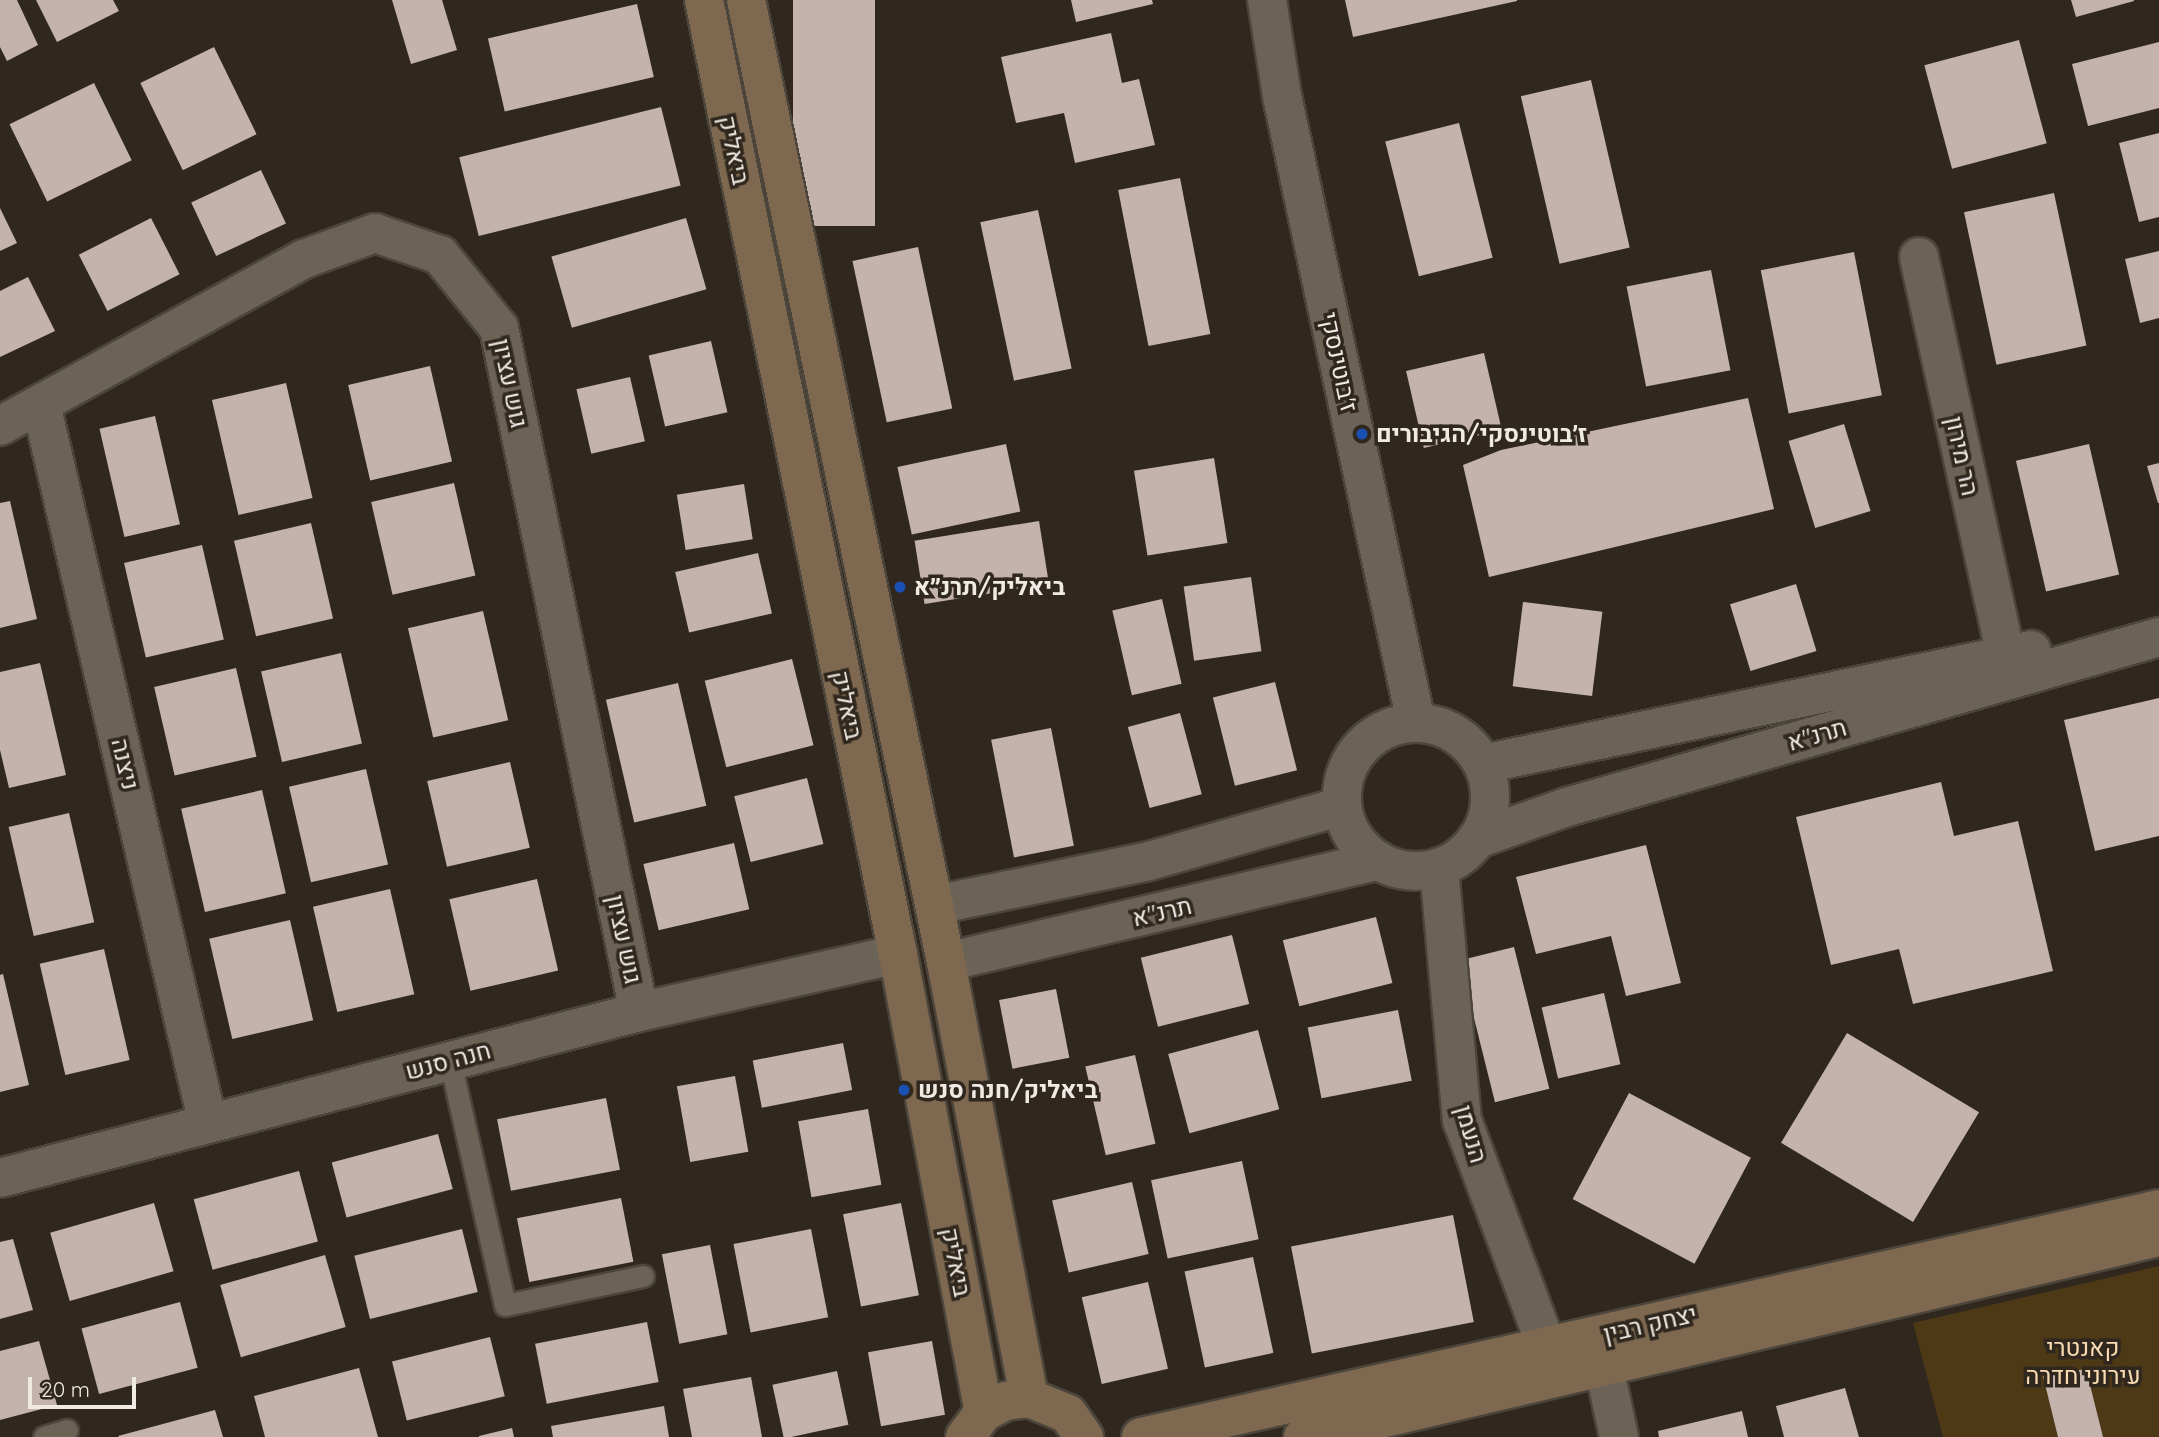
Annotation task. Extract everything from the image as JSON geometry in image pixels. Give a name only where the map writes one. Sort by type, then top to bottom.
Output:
[{"type":"main road","name":"ביאליק","points":[[704,0],[898,954],[974,1424]]},
{"type":"main road","name":"ביאליק","points":[[746,0],[947,962],[1029,1398]]},
{"type":"main road","name":"יצחק רבין","points":[[1141,1437],[2159,1209]]},
{"type":"main road","name":"יצחק רבין","points":[[1303,1437],[2159,1237]]},
{"type":"main road","points":[[974,1424],[1006,1401],[1029,1398],[1068,1414],[1084,1437]]},
{"type":"street","name":"ז'בוטינסקי","points":[[1267,0],[1282,96],[1416,722]]},
{"type":"street","name":"גוש עציון","points":[[0,426],[304,259],[375,233],[440,255],[499,328],[639,1012]]},
{"type":"street","name":"הר מירון","points":[[1919,257],[2006,655]]},
{"type":"street","name":"ניצנה","points":[[41,404],[208,1124]]},
{"type":"street","name":"תרנ\"א","points":[[1483,764],[2006,655],[2159,620]]},
{"type":"street","name":"תרנ\"א","points":[[1478,839],[1567,807],[2159,637]]},
{"type":"street","points":[[1416,722],[1455,733],[1483,764],[1490,802],[1478,839],[1461,856],[1439,868],[1398,869],[1378,860],[1349,828],[1342,806],[1343,781],[1353,758],[1369,738],[1391,726],[1416,722]]},
{"type":"street","points":[[935,905],[1149,861],[1342,806]]},
{"type":"street","name":"תרנ\"א","points":[[947,962],[1378,860]]},
{"type":"street","name":"הנעמן","points":[[1439,868],[1462,1120],[1547,1347]]},
{"type":"street","name":"חנה סנש","points":[[0,1178],[639,1012],[898,954]]},
{"type":"street","points":[[1604,1367],[1619,1437]]},
{"type":"lane","points":[[450,1061],[505,1305],[643,1276]]},
{"type":"lane","points":[[44,1437],[67,1430]]},
{"type":"green space","name":"קאנטרי עירוני חדרה","points":[[2159,1266],[2159,1437],[1943,1437],[1913,1323]]},
{"type":"building","points":[[0,0],[17,0],[38,45],[7,61],[0,47]]},
{"type":"building","points":[[36,0],[113,0],[119,11],[57,42]]},
{"type":"building","points":[[392,0],[442,0],[457,50],[411,64]]},
{"type":"building","points":[[793,0],[875,0],[875,226],[793,226]]},
{"type":"building","points":[[1071,0],[1152,0],[1153,4],[1076,22]]},
{"type":"building","points":[[1345,0],[1517,0],[1517,1],[1353,37]]},
{"type":"building","points":[[2071,0],[2134,0],[2134,1],[2076,17]]},
{"type":"building","points":[[637,4],[654,77],[505,111],[488,38]]},
{"type":"building","points":[[1111,33],[1122,83],[1139,79],[1155,145],[1075,163],[1064,113],[1016,123],[1001,57]]},
{"type":"building","points":[[2019,40],[2047,143],[1952,169],[1924,65]]},
{"type":"building","points":[[2159,42],[2159,108],[2088,126],[2072,64]]},
{"type":"building","points":[[214,47],[257,134],[183,170],[140,83]]},
{"type":"building","points":[[1591,80],[1630,248],[1560,264],[1521,96]]},
{"type":"building","points":[[94,83],[132,160],[47,202],[10,124]]},
{"type":"building","points":[[661,107],[681,186],[479,236],[459,157]]},
{"type":"building","points":[[1459,123],[1493,258],[1419,276],[1385,141]]},
{"type":"building","points":[[2159,133],[2159,217],[2139,222],[2119,143]]},
{"type":"building","points":[[261,170],[286,223],[216,256],[191,203]]},
{"type":"building","points":[[1180,178],[1210,334],[1148,346],[1118,190]]},
{"type":"building","points":[[2054,193],[2086,346],[1996,365],[1964,212]]},
{"type":"building","points":[[0,208],[17,243],[0,251]]},
{"type":"building","points":[[1038,210],[1072,368],[1014,381],[980,222]]},
{"type":"building","points":[[151,218],[180,274],[107,311],[79,255]]},
{"type":"building","points":[[686,218],[706,289],[572,328],[551,257]]},
{"type":"building","points":[[918,247],[952,408],[887,422],[852,261]]},
{"type":"building","points":[[2159,251],[2159,318],[2140,323],[2125,259]]},
{"type":"building","points":[[1854,252],[1882,395],[1789,413],[1761,270]]},
{"type":"building","points":[[1711,270],[1730,370],[1646,387],[1627,286]]},
{"type":"building","points":[[28,277],[55,331],[0,357],[0,291]]},
{"type":"building","points":[[711,341],[727,412],[665,427],[649,355]]},
{"type":"building","points":[[1484,353],[1502,430],[1424,448],[1406,371]]},
{"type":"building","points":[[430,366],[452,461],[370,480],[348,385]]},
{"type":"building","points":[[630,377],[645,441],[591,454],[576,389]]},
{"type":"building","points":[[286,383],[313,498],[238,515],[212,400]]},
{"type":"building","points":[[1748,398],[1774,509],[1489,577],[1463,465],[1501,450]]},
{"type":"building","points":[[155,416],[180,524],[124,537],[99,429]]},
{"type":"building","points":[[1844,424],[1871,511],[1815,528],[1789,441]]},
{"type":"building","points":[[1006,444],[1020,511],[912,535],[897,467]]},
{"type":"building","points":[[2089,444],[2119,575],[2046,591],[2016,461]]},
{"type":"building","points":[[1214,458],[1227,543],[1147,556],[1134,471]]},
{"type":"building","points":[[2159,463],[2159,503],[2158,503],[2147,466]]},
{"type":"building","points":[[454,483],[475,576],[393,595],[371,502]]},
{"type":"building","points":[[744,484],[753,539],[686,550],[677,495]]},
{"type":"building","points":[[10,501],[37,619],[0,628],[0,503]]},
{"type":"building","points":[[1039,521],[1049,584],[925,604],[915,541]]},
{"type":"building","points":[[311,523],[333,618],[256,636],[234,541]]},
{"type":"building","points":[[202,545],[224,640],[146,658],[124,563]]},
{"type":"building","points":[[758,553],[772,613],[689,633],[675,572]]},
{"type":"building","points":[[1251,577],[1261,651],[1194,661],[1184,586]]},
{"type":"building","points":[[1796,584],[1816,651],[1750,671],[1730,604]]},
{"type":"building","points":[[1162,599],[1182,684],[1132,695],[1112,610]]},
{"type":"building","points":[[1523,602],[1602,612],[1592,696],[1513,686]]},
{"type":"building","points":[[483,611],[508,720],[433,737],[408,628]]},
{"type":"building","points":[[341,653],[362,744],[282,762],[261,671]]},
{"type":"building","points":[[792,659],[814,745],[726,767],[705,681]]},
{"type":"building","points":[[40,663],[66,775],[9,788],[0,750],[0,672]]},
{"type":"building","points":[[236,668],[256,757],[175,776],[154,687]]},
{"type":"building","points":[[1275,682],[1297,770],[1235,786],[1213,697]]},
{"type":"building","points":[[678,683],[706,806],[634,822],[606,700]]},
{"type":"building","points":[[2159,698],[2159,836],[2095,851],[2064,720]]},
{"type":"building","points":[[1180,713],[1202,794],[1150,808],[1128,727]]},
{"type":"building","points":[[1051,728],[1074,846],[1014,857],[991,740]]},
{"type":"building","points":[[510,762],[530,848],[447,867],[427,781]]},
{"type":"building","points":[[366,769],[388,864],[311,882],[289,787]]},
{"type":"building","points":[[807,778],[823,844],[751,862],[734,796]]},
{"type":"building","points":[[1941,782],[1954,836],[2018,821],[2053,971],[1913,1004],[1899,949],[1831,965],[1796,817]]},
{"type":"building","points":[[262,790],[286,893],[205,912],[181,809]]},
{"type":"building","points":[[69,813],[94,922],[34,936],[9,827]]},
{"type":"building","points":[[734,843],[749,909],[659,930],[643,864]]},
{"type":"building","points":[[1646,845],[1681,983],[1626,996],[1611,936],[1536,954],[1516,877]]},
{"type":"building","points":[[537,879],[558,971],[470,991],[449,899]]},
{"type":"building","points":[[390,889],[414,994],[337,1012],[313,907]]},
{"type":"building","points":[[1376,917],[1392,983],[1299,1006],[1283,940]]},
{"type":"building","points":[[290,920],[313,1020],[232,1039],[209,939]]},
{"type":"building","points":[[1232,935],[1249,1004],[1158,1027],[1141,958]]},
{"type":"building","points":[[1514,947],[1549,1089],[1495,1102],[1460,961]]},
{"type":"building","points":[[104,949],[130,1060],[65,1075],[40,964]]},
{"type":"building","points":[[3,974],[29,1085],[0,1092],[0,975]]},
{"type":"building","points":[[1056,989],[1069,1058],[1012,1069],[999,1000]]},
{"type":"building","points":[[1604,993],[1620,1064],[1558,1079],[1542,1007]]},
{"type":"building","points":[[1398,1010],[1412,1081],[1321,1098],[1308,1028]]},
{"type":"building","points":[[1258,1030],[1279,1109],[1189,1133],[1168,1054]]},
{"type":"building","points":[[1847,1033],[1979,1112],[1913,1222],[1781,1143]]},
{"type":"building","points":[[843,1043],[852,1090],[762,1108],[753,1061]]},
{"type":"building","points":[[1135,1055],[1155,1144],[1106,1155],[1085,1066]]},
{"type":"building","points":[[735,1076],[748,1152],[690,1162],[677,1086]]},
{"type":"building","points":[[1629,1093],[1751,1158],[1695,1264],[1573,1199]]},
{"type":"building","points":[[606,1098],[620,1170],[511,1191],[497,1119]]},
{"type":"building","points":[[868,1109],[881,1185],[811,1197],[798,1121]]},
{"type":"building","points":[[438,1134],[453,1189],[347,1218],[332,1162]]},
{"type":"building","points":[[1242,1161],[1259,1239],[1168,1259],[1151,1180]]},
{"type":"building","points":[[299,1171],[318,1242],[213,1270],[194,1199]]},
{"type":"building","points":[[1132,1182],[1149,1254],[1069,1273],[1052,1200]]},
{"type":"building","points":[[621,1198],[633,1262],[529,1282],[517,1218]]},
{"type":"building","points":[[154,1203],[174,1271],[70,1301],[50,1233]]},
{"type":"building","points":[[901,1203],[919,1295],[861,1307],[843,1214]]},
{"type":"building","points":[[1453,1215],[1474,1322],[1312,1353],[1291,1246]]},
{"type":"building","points":[[462,1229],[478,1292],[370,1319],[354,1256]]},
{"type":"building","points":[[811,1229],[828,1317],[751,1332],[733,1244]]},
{"type":"building","points":[[13,1239],[33,1310],[0,1319],[0,1242]]},
{"type":"building","points":[[710,1245],[727,1334],[679,1344],[662,1254]]},
{"type":"building","points":[[325,1255],[346,1327],[241,1357],[220,1285]]},
{"type":"building","points":[[1253,1257],[1273,1353],[1205,1367],[1185,1272]]},
{"type":"building","points":[[1148,1282],[1168,1369],[1102,1384],[1082,1297]]},
{"type":"building","points":[[180,1302],[198,1368],[99,1394],[81,1328]]},
{"type":"building","points":[[647,1322],[659,1382],[547,1404],[535,1344]]},
{"type":"building","points":[[490,1337],[505,1396],[407,1421],[392,1361]]},
{"type":"building","points":[[39,1341],[57,1405],[0,1420],[0,1351]]},
{"type":"building","points":[[932,1341],[945,1415],[881,1426],[868,1352]]},
{"type":"building","points":[[359,1368],[378,1437],[265,1437],[254,1396]]},
{"type":"building","points":[[2086,1369],[2103,1437],[2058,1437],[2043,1376]]},
{"type":"building","points":[[837,1371],[848,1425],[784,1437],[772,1385]]},
{"type":"building","points":[[751,1377],[762,1437],[692,1437],[683,1389]]},
{"type":"building","points":[[1845,1388],[1859,1437],[1784,1437],[1776,1406]]},
{"type":"building","points":[[664,1406],[669,1437],[553,1437],[551,1426]]},
{"type":"building","points":[[215,1410],[223,1437],[118,1436]]},
{"type":"building","points":[[1742,1411],[1748,1437],[1659,1437],[1658,1431]]},
{"type":"building","points":[[512,1428],[514,1437],[479,1437],[479,1436]]},
{"type":"place","name":"ז׳בוטינסקי/הגיבורים","points":[[1362,434]]},
{"type":"place","name":"ביאליק/תרנ״א","points":[[900,587]]},
{"type":"place","name":"ביאליק/חנה סנש","points":[[904,1090]]}]
